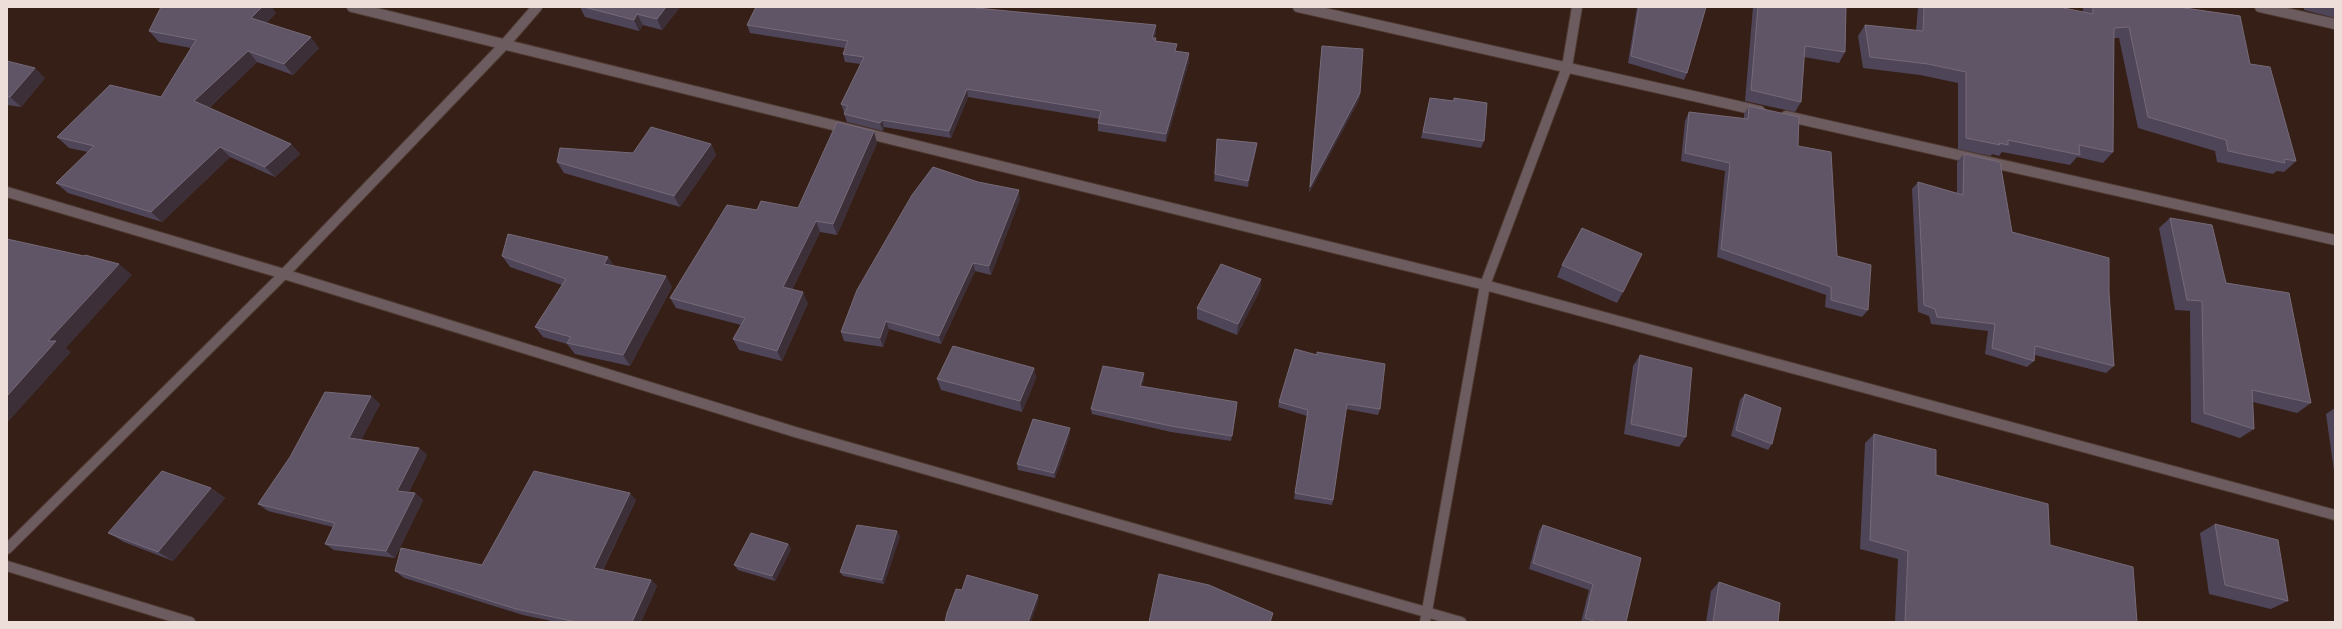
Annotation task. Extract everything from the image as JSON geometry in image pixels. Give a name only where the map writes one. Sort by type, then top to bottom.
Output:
[{"type":"street","points":[[352,7],[1485,285],[2335,514]]},
{"type":"street","points":[[7,549],[284,274],[504,44],[537,7]]},
{"type":"street","points":[[1298,7],[2335,240]]},
{"type":"street","points":[[1426,617],[1485,285],[1567,67],[1578,7]]},
{"type":"street","points":[[2260,7],[2335,24]]},
{"type":"street","points":[[7,192],[284,274],[796,432],[1426,617],[1461,622]]},
{"type":"street","points":[[7,566],[190,622]]},
{"type":"building","points":[[161,7],[262,7],[251,18],[311,37],[284,64],[248,51],[194,101],[291,144],[265,167],[220,147],[151,212],[56,183],[94,146],[57,137],[110,85],[161,97],[196,40],[149,31]]},
{"type":"building","points":[[584,7],[666,7],[657,19],[637,14],[634,20]]},
{"type":"building","points":[[756,7],[976,7],[1156,25],[1152,38],[1156,38],[1155,41],[1177,44],[1175,51],[1189,53],[1166,134],[1098,123],[1101,111],[967,89],[949,131],[882,120],[880,123],[844,114],[848,106],[841,104],[864,57],[843,54],[848,41],[747,25]]},
{"type":"building","points":[[1639,7],[1706,7],[1687,73],[1631,56]]},
{"type":"building","points":[[1758,7],[1846,7],[1845,52],[1805,46],[1801,102],[1751,90]]},
{"type":"building","points":[[1924,7],[2059,7],[2093,14],[2093,7],[2178,7],[2240,16],[2250,64],[2270,67],[2296,161],[2284,159],[2285,163],[2228,151],[2226,140],[2148,117],[2129,27],[2114,28],[2113,152],[2079,145],[2080,155],[2008,140],[2008,145],[1999,143],[2000,145],[1966,138],[1966,72],[1928,64],[1870,57],[1865,25],[1923,31]]},
{"type":"building","points":[[1322,46],[1363,49],[1360,93],[1310,187]]},
{"type":"building","points":[[7,61],[35,68],[10,97],[7,97]]},
{"type":"building","points":[[1430,98],[1454,101],[1454,98],[1487,103],[1484,141],[1423,132]]},
{"type":"building","points":[[1749,106],[1799,117],[1798,146],[1831,152],[1837,256],[1871,265],[1868,310],[1831,300],[1831,287],[1721,249],[1730,163],[1685,153],[1689,112],[1748,119]]},
{"type":"building","points":[[837,122],[874,131],[833,224],[816,221],[783,287],[803,292],[777,351],[733,339],[745,318],[670,298],[727,205],[757,210],[761,201],[798,208]]},
{"type":"building","points":[[651,127],[711,144],[674,196],[557,162],[560,148],[633,153]]},
{"type":"building","points":[[1217,139],[1257,143],[1248,181],[1215,174]]},
{"type":"building","points":[[1964,154],[2000,162],[2012,232],[2109,258],[2109,292],[2114,366],[2035,346],[2034,361],[1992,348],[1995,324],[1937,317],[1935,309],[1924,305],[1918,182],[1963,195]]},
{"type":"building","points":[[933,167],[978,182],[1019,190],[989,266],[973,263],[939,336],[886,321],[880,338],[841,332],[857,290],[912,195]]},
{"type":"building","points":[[2170,218],[2212,225],[2226,283],[2289,293],[2311,403],[2252,390],[2254,429],[2204,413],[2202,301],[2187,300]]},
{"type":"building","points":[[1582,228],[1642,254],[1623,292],[1562,265]]},
{"type":"building","points":[[508,234],[608,257],[604,264],[666,276],[623,355],[567,343],[571,337],[535,327],[566,279],[502,256]]},
{"type":"building","points":[[7,239],[85,255],[119,264],[48,341],[56,341],[7,396]]},
{"type":"building","points":[[1221,264],[1261,279],[1238,324],[1197,308]]},
{"type":"building","points":[[953,346],[1034,368],[1020,401],[937,379]]},
{"type":"building","points":[[1295,349],[1317,355],[1317,352],[1385,364],[1380,409],[1347,404],[1333,500],[1295,493],[1308,410],[1279,402]]},
{"type":"building","points":[[1640,355],[1692,368],[1686,437],[1631,424]]},
{"type":"building","points":[[1103,366],[1144,373],[1140,386],[1237,402],[1232,436],[1171,426],[1091,409]]},
{"type":"building","points":[[325,392],[371,396],[349,438],[419,448],[397,491],[415,493],[386,551],[325,544],[335,523],[258,504],[290,457]]},
{"type":"building","points":[[1745,394],[1781,408],[1772,444],[1736,430]]},
{"type":"building","points":[[1033,419],[1070,428],[1054,473],[1017,464]]},
{"type":"building","points":[[1874,434],[1936,450],[1936,475],[2048,504],[2050,545],[2133,567],[2137,622],[1905,622],[1908,551],[1870,540]]},
{"type":"building","points":[[162,471],[211,488],[158,552],[108,533]]},
{"type":"building","points":[[534,471],[630,493],[594,568],[651,580],[632,622],[576,622],[516,609],[395,571],[401,548],[482,565]]},
{"type":"building","points":[[2215,524],[2278,540],[2288,601],[2225,585]]},
{"type":"building","points":[[857,525],[897,531],[882,580],[840,572]]},
{"type":"building","points":[[1543,525],[1641,558],[1626,622],[1596,622],[1585,618],[1593,584],[1533,563]]},
{"type":"building","points":[[751,533],[788,544],[772,576],[734,565]]},
{"type":"building","points":[[1159,574],[1209,585],[1273,613],[1270,622],[1149,622]]},
{"type":"building","points":[[967,575],[1038,595],[1028,622],[945,622],[956,589],[962,590]]},
{"type":"building","points":[[1719,582],[1780,603],[1778,622],[1713,622]]}]
